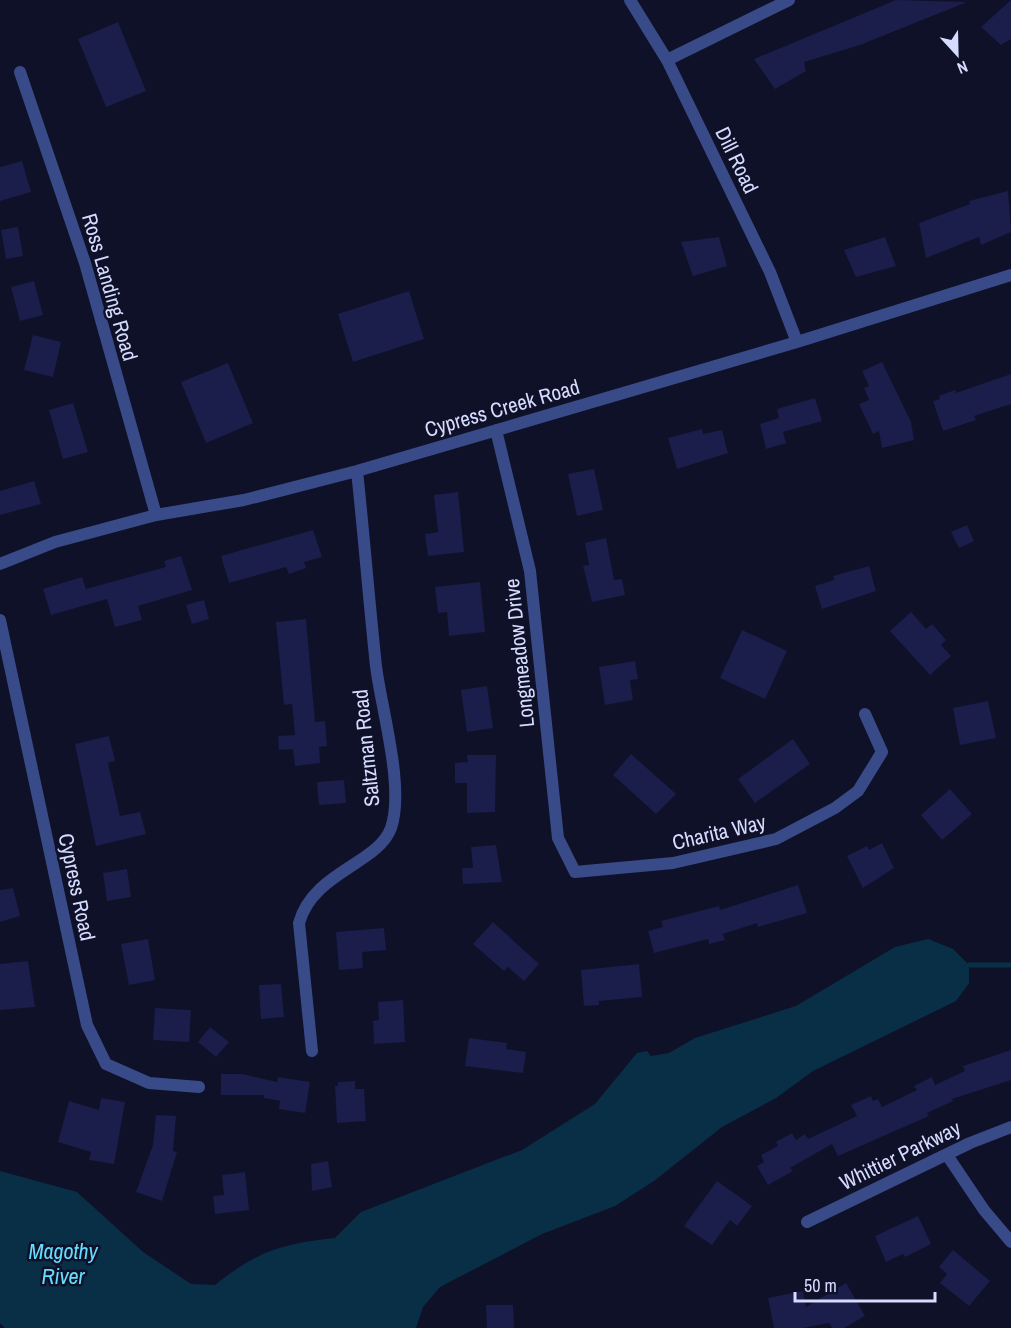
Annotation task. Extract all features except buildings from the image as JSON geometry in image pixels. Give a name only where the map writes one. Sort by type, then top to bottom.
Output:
[{"type":"street","name":"Dill Road","points":[[630,0],[667,60],[770,272],[797,342]]},
{"type":"street","points":[[667,60],[789,0]]},
{"type":"street","name":"Ross Landing Road","points":[[20,72],[85,263],[156,515]]},
{"type":"street","name":"Cypress Creek Road","points":[[0,564],[55,542],[156,515],[244,500],[357,471],[797,342],[1011,275]]},
{"type":"street","name":"Longmeadow Drive","points":[[496,430],[530,571],[558,838],[575,872]]},
{"type":"street","name":"Saltzman Road","points":[[312,1052],[300,923],[304,906],[323,886],[387,838],[393,823],[394,789],[390,745],[376,669],[357,471]]},
{"type":"street","name":"Cypress Road","points":[[0,620],[87,1025],[106,1064],[149,1083],[199,1087]]},
{"type":"street","name":"Charita Way","points":[[575,872],[674,863],[776,839],[835,808],[858,791],[882,752],[865,714]]},
{"type":"street","name":"Whittier Parkway","points":[[807,1222],[1011,1127]]},
{"type":"street","points":[[947,1155],[984,1210],[1011,1242]]},
{"type":"water","name":"Magothy River","points":[[928,939],[953,949],[969,965],[969,983],[956,1001],[813,1071],[776,1098],[722,1127],[654,1181],[615,1206],[542,1234],[440,1287],[423,1307],[416,1328],[5,1328],[0,1323],[0,1171],[77,1192],[143,1252],[191,1284],[215,1285],[244,1264],[271,1251],[300,1243],[335,1238],[361,1212],[522,1150],[595,1104],[637,1053],[647,1051],[651,1056],[669,1053],[695,1038],[796,1006],[895,947]]},
{"type":"waterway","points":[[969,965],[1011,965]]}]
